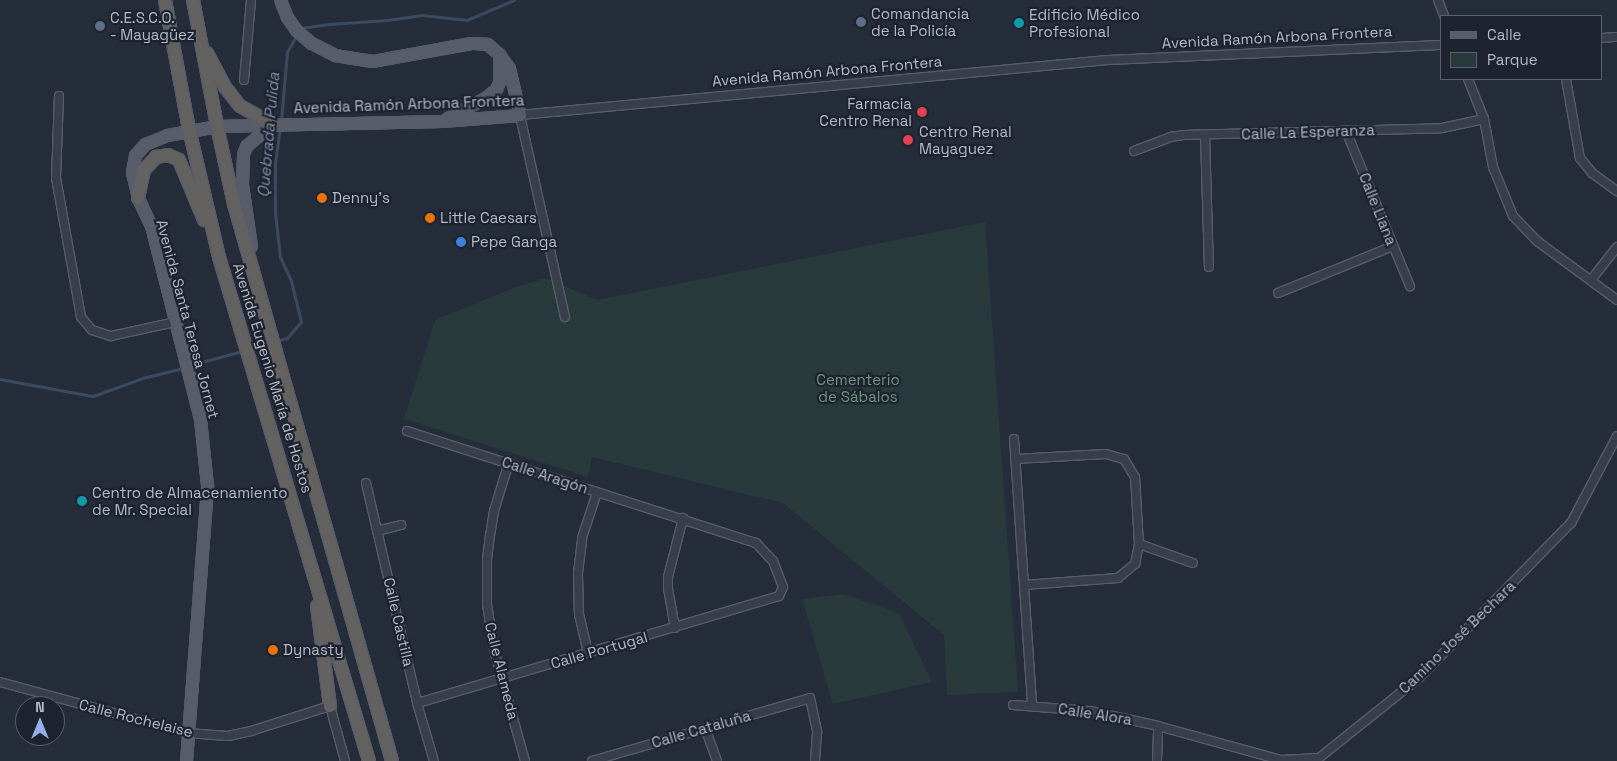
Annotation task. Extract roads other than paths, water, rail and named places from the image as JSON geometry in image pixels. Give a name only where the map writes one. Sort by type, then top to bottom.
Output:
[{"type":"highway","name":"Avenida Eugenio María de Hostos","points":[[165,0],[189,129],[219,256],[369,761]]},
{"type":"highway","name":"Avenida Eugenio María de Hostos","points":[[193,0],[234,204],[268,316],[392,761]]},
{"type":"highway","points":[[200,40],[225,87],[240,106],[273,124]]},
{"type":"highway","points":[[138,198],[144,170],[156,157],[168,155],[179,160],[219,256]]},
{"type":"highway","points":[[311,564],[330,706]]},
{"type":"main road","points":[[280,0],[287,17],[310,43],[335,55],[372,61],[471,42],[487,44],[499,54],[508,68],[520,115]]},
{"type":"main road","points":[[442,121],[486,98],[496,89],[499,82],[499,54]]},
{"type":"main road","name":"Avenida Ramón Arbona Frontera","points":[[217,126],[442,121],[520,115]]},
{"type":"main road","points":[[254,270],[243,200],[243,154],[246,146],[273,124]]},
{"type":"main road","name":"Avenida Santa Teresa Jornet","points":[[186,761],[207,485],[200,419],[182,342],[151,226],[138,198],[132,172],[135,155],[146,144],[167,135],[189,129],[217,126]]},
{"type":"street","points":[[244,80],[251,0]]},
{"type":"street","points":[[1438,0],[1444,15]]},
{"type":"street","points":[[1602,38],[1617,37]]},
{"type":"street","name":"Avenida Ramón Arbona Frontera","points":[[520,115],[1107,60],[1440,45]]},
{"type":"street","points":[[1468,80],[1484,119],[1492,167],[1513,216],[1537,241],[1617,300]]},
{"type":"street","points":[[1566,80],[1580,158],[1592,173],[1617,191]]},
{"type":"street","points":[[59,96],[56,178],[81,317],[92,330],[111,336],[176,322]]},
{"type":"street","points":[[520,115],[565,317]]},
{"type":"street","name":"Calle La Esperanza","points":[[1134,150],[1172,137],[1442,128],[1484,119]]},
{"type":"street","name":"Calle Liana","points":[[1346,131],[1410,286]]},
{"type":"street","points":[[1205,135],[1209,267]]},
{"type":"street","points":[[1278,294],[1393,246]]},
{"type":"street","points":[[1591,280],[1617,247]]},
{"type":"street","name":"Calle Aragón","points":[[407,431],[509,462],[756,543],[773,561],[783,587],[779,596]]},
{"type":"street","name":"Camino José Bechara","points":[[1158,726],[1281,760],[1322,759],[1420,677],[1571,523],[1617,436]]},
{"type":"street","points":[[1014,439],[1032,706]]},
{"type":"street","points":[[1015,459],[1106,454],[1124,459],[1135,477],[1139,544],[1135,564],[1118,578],[1024,585]]},
{"type":"street","name":"Calle Alameda","points":[[509,462],[494,512],[487,560],[487,604],[490,629],[501,678],[525,761]]},
{"type":"street","name":"Calle Castilla","points":[[366,484],[417,703],[434,761]]},
{"type":"street","points":[[588,654],[579,615],[578,564],[582,538],[597,492]]},
{"type":"street","points":[[675,628],[668,589],[668,577],[683,518]]},
{"type":"street","points":[[377,531],[401,525]]},
{"type":"street","points":[[1139,544],[1193,563]]},
{"type":"street","name":"Calle Portugal","points":[[417,703],[779,596]]},
{"type":"street","name":"Calle Rochelaise","points":[[0,682],[187,734],[228,736],[251,732],[330,706]]},
{"type":"street","name":"Calle Cataluña","points":[[592,761],[619,757],[705,728],[810,698],[817,732],[815,761]]},
{"type":"street","name":"Calle Alora","points":[[1013,705],[1090,711],[1158,726]]},
{"type":"street","points":[[330,706],[345,761]]},
{"type":"street","points":[[1157,761],[1158,726]]},
{"type":"street","points":[[705,728],[717,761]]},
{"type":"waterway","name":"Quebrada Pulida","points":[[300,30],[301,28],[329,24],[387,20],[422,15],[467,20],[514,0]]},
{"type":"waterway","name":"Quebrada Pulida","points":[[281,121],[287,52],[297,35]]},
{"type":"waterway","name":"Quebrada Pulida","points":[[277,341],[287,338],[301,322],[291,281],[280,257],[275,213],[275,163],[280,127]]},
{"type":"waterway","name":"Quebrada Pulida","points":[[250,348],[269,343]]},
{"type":"waterway","name":"Quebrada Pulida","points":[[190,365],[243,351]]},
{"type":"waterway","name":"Quebrada Pulida","points":[[0,379],[93,396],[143,378],[183,368]]},
{"type":"place","name":"Comandancia de la Policía","points":[[861,22]]},
{"type":"place","name":"Edificio Médico Profesional","points":[[1019,23]]},
{"type":"place","name":"C.E.S.C.O. - Mayagüez","points":[[100,26]]},
{"type":"place","name":"Farmacia Centro Renal","points":[[922,112]]},
{"type":"place","name":"Centro Renal Mayaguez","points":[[908,140]]},
{"type":"place","name":"Denny's","points":[[322,198]]},
{"type":"place","name":"Little Caesars","points":[[430,218]]},
{"type":"place","name":"Pepe Ganga","points":[[461,242]]},
{"type":"place","name":"Centro de Almacenamiento de Mr. Special","points":[[82,501]]},
{"type":"place","name":"Dynasty","points":[[273,650]]},
{"type":"park label","name":"Cementerio de Sábalos","points":[[858,388]]}]
